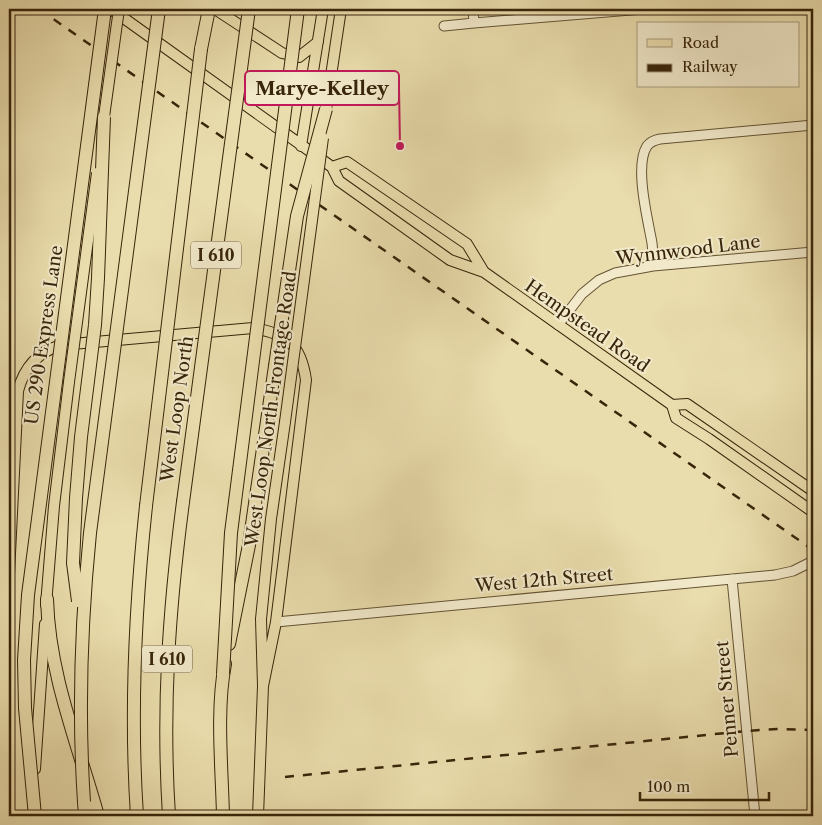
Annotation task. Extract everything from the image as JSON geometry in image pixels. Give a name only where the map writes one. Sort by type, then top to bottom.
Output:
[{"type":"highway","name":"US 290 Express Lane","points":[[33,816],[24,660],[28,594],[106,9]]},
{"type":"highway","points":[[85,816],[81,760],[82,636],[85,585],[90,533],[159,9]]},
{"type":"highway","name":"West Loop North","points":[[137,816],[134,664],[138,579],[201,49],[203,9]]},
{"type":"highway","points":[[201,49],[209,9]]},
{"type":"highway","name":"West Loop North","points":[[169,816],[166,749],[166,671],[173,586],[249,9]]},
{"type":"highway","points":[[223,816],[221,719],[231,533],[298,9]]},
{"type":"highway","points":[[223,674],[248,545],[297,216],[326,109]]},
{"type":"highway","points":[[82,636],[73,563],[78,468],[98,278],[104,118]]},
{"type":"highway","points":[[47,599],[49,632],[61,692],[98,816]]},
{"type":"main road","name":"Hempstead Road","points":[[111,9],[332,167],[340,181],[450,260],[484,272],[672,405],[676,418],[813,512]]},
{"type":"main road","points":[[33,816],[54,506],[119,9]]},
{"type":"main road","points":[[215,9],[282,53],[299,56],[318,42]]},
{"type":"main road","points":[[301,146],[323,9]]},
{"type":"main road","name":"West Loop North Frontage Road","points":[[258,816],[263,686],[261,618],[271,519],[341,9]]},
{"type":"main road","name":"Hempstead Road","points":[[332,167],[347,162],[467,244],[484,272]]},
{"type":"main road","points":[[9,574],[18,391],[21,380],[33,360],[48,349],[61,345],[253,328],[272,331],[289,340],[296,348],[302,360],[306,380],[276,622],[263,686]]},
{"type":"main road","name":"Hempstead Road","points":[[672,405],[687,404],[813,491]]},
{"type":"street","points":[[473,9],[474,23]]},
{"type":"street","points":[[444,26],[643,9]]},
{"type":"street","points":[[653,266],[652,242],[646,218],[643,177],[643,155],[648,145],[660,139],[813,125]]},
{"type":"street","name":"Wynnwood Lane","points":[[558,325],[582,294],[599,280],[626,270],[813,252]]},
{"type":"street","name":"West 12th Street","points":[[276,622],[775,575],[793,571],[813,562]]},
{"type":"street","name":"Penner Street","points":[[732,579],[754,816]]},
{"type":"railway","points":[[39,9],[813,550]]},
{"type":"railway","points":[[285,777],[746,731],[777,729],[813,730]]},
{"type":"place","name":"Marye-Kelley","points":[[400,146]]}]
